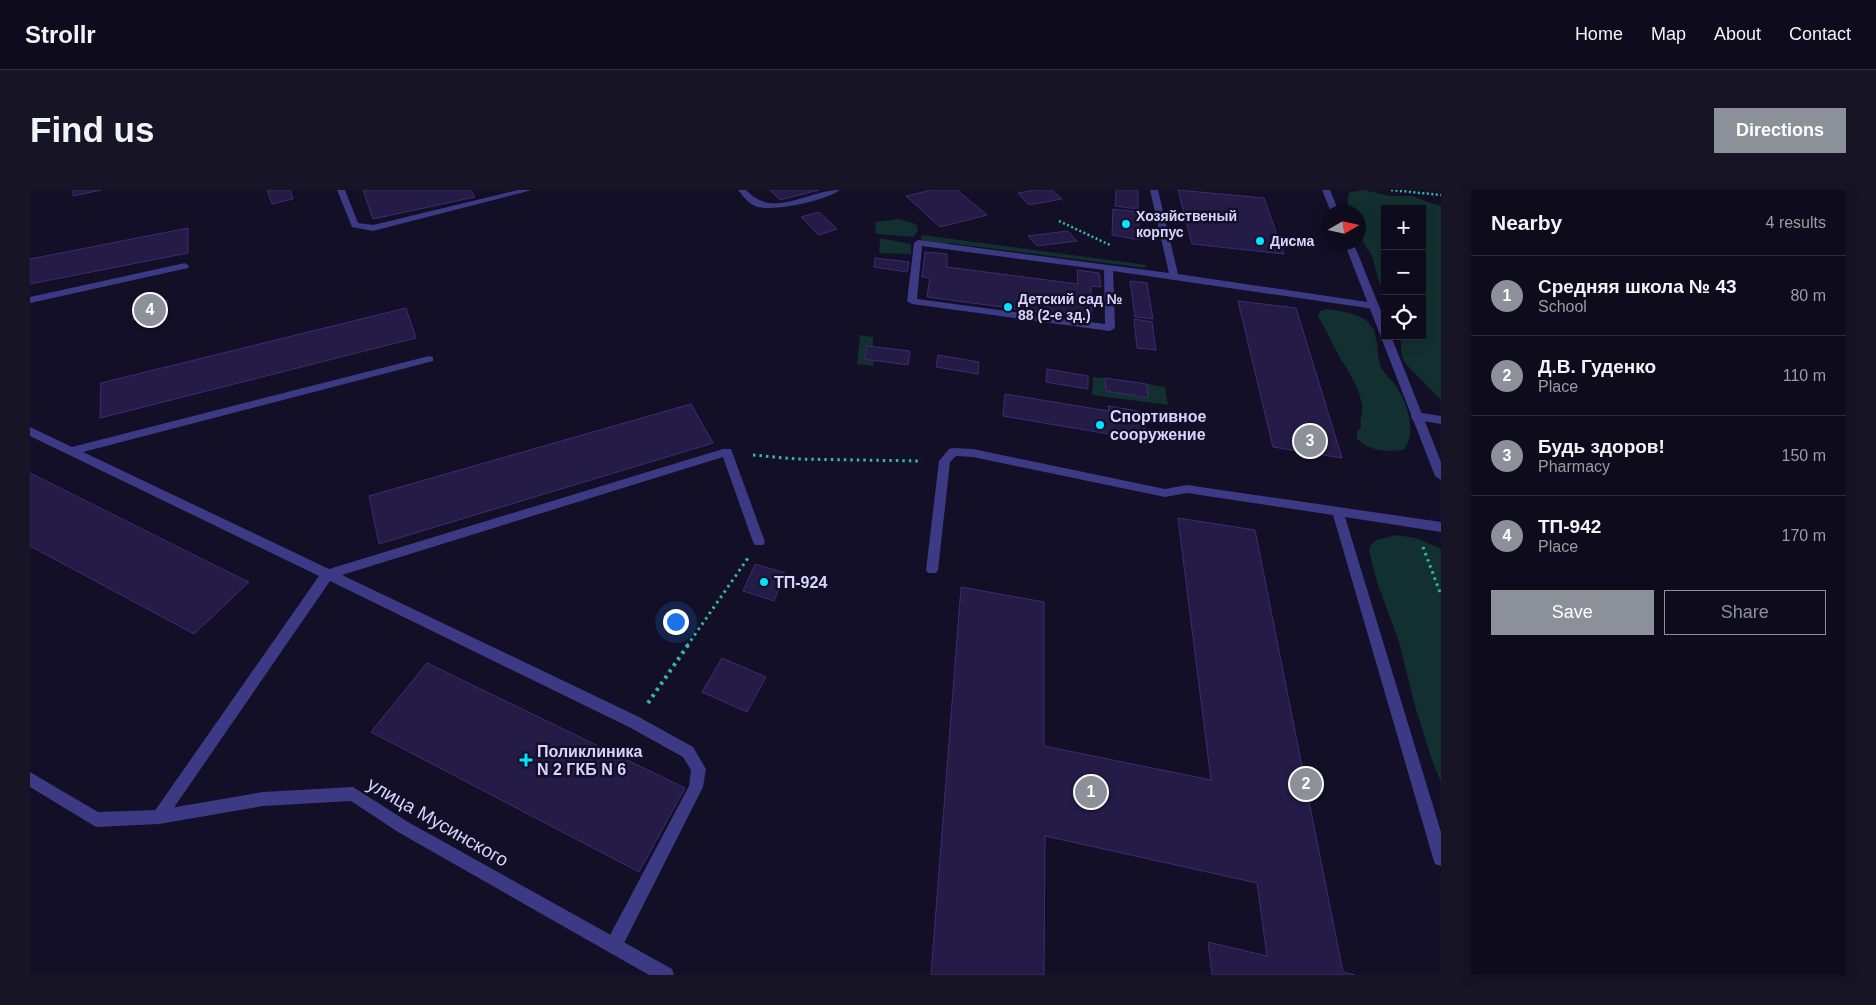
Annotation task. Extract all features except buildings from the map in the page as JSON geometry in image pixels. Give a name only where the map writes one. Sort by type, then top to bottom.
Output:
[{"type":"street","points":[[341,190],[355,225],[373,228],[528,190]]},
{"type":"street","points":[[742,190],[750,200],[760,205],[772,206],[836,190]]},
{"type":"street","points":[[1154,190],[1174,276]]},
{"type":"street","points":[[1326,190],[1332,205]]},
{"type":"street","points":[[1108,269],[1110,328],[912,301],[918,243],[1174,276],[1374,306]]},
{"type":"street","points":[[1351,250],[1381,324]]},
{"type":"street","points":[[30,300],[185,266]]},
{"type":"street","points":[[1387,340],[1441,476]]},
{"type":"street","points":[[72,451],[430,359]]},
{"type":"street","points":[[1416,416],[1441,420]]},
{"type":"street","points":[[30,431],[327,576],[634,722],[688,752],[699,769],[696,787],[614,945]]},
{"type":"street","points":[[159,816],[327,576],[727,452],[759,542]]},
{"type":"street","points":[[932,570],[945,461],[953,452],[973,453],[1165,493],[1187,489],[1441,527]]},
{"type":"street","points":[[1338,512],[1441,858]]},
{"type":"street","name":"улица Мусинского","points":[[30,779],[96,820],[159,816],[262,800],[353,794],[403,827],[666,975]]},
{"type":"path","points":[[1391,190],[1441,195]]},
{"type":"path","points":[[727,452],[796,459],[945,461]]},
{"type":"path","points":[[1414,523],[1441,596]]},
{"type":"path","points":[[634,722],[759,542]]},
{"type":"green space","points":[[1363,190],[1390,196],[1413,196],[1441,206],[1441,400],[1405,363],[1402,356],[1400,340],[1426,340],[1426,205],[1381,205],[1381,285],[1372,256],[1366,246],[1366,205],[1348,205],[1350,192]]},
{"type":"green space","points":[[898,219],[916,224],[918,230],[914,237],[876,234],[875,222]]},
{"type":"green space","points":[[922,235],[1146,265],[1146,268],[948,243],[947,245],[921,241]]},
{"type":"green space","points":[[880,238],[911,244],[911,254],[879,253]]},
{"type":"green space","points":[[1327,309],[1359,316],[1367,321],[1374,331],[1380,365],[1396,386],[1407,409],[1410,436],[1403,450],[1378,450],[1367,446],[1357,439],[1357,432],[1361,427],[1362,404],[1353,380],[1318,316],[1320,311]]},
{"type":"green space","points":[[860,335],[873,337],[873,347],[867,346],[865,359],[874,360],[873,366],[857,364]]},
{"type":"green space","points":[[1093,377],[1105,378],[1106,391],[1147,398],[1147,384],[1165,387],[1168,405],[1092,395]]},
{"type":"green space","points":[[1396,535],[1416,538],[1441,549],[1441,783],[1415,706],[1399,642],[1377,582],[1369,551],[1371,545],[1376,540]]},
{"type":"place","name":"Хозяйственый корпус","points":[[1126,224]]},
{"type":"place","name":"Дисма","points":[[1260,241]]},
{"type":"place","name":"Детский сад № 88 (2-е зд.)","points":[[1008,307]]},
{"type":"place","name":"ТП-942","points":[[150,310]]},
{"type":"place","name":"Спортивное сооружение","points":[[1100,425]]},
{"type":"place","name":"Будь здоров!","points":[[1310,441]]},
{"type":"place","name":"ТП-924","points":[[764,582]]},
{"type":"place","name":"Поликлиника N 2 ГКБ N 6","points":[[526,760]]},
{"type":"place","name":"Д.В. Гуденко","points":[[1306,784]]},
{"type":"place","name":"Средняя школа № 43","points":[[1091,792]]}]
